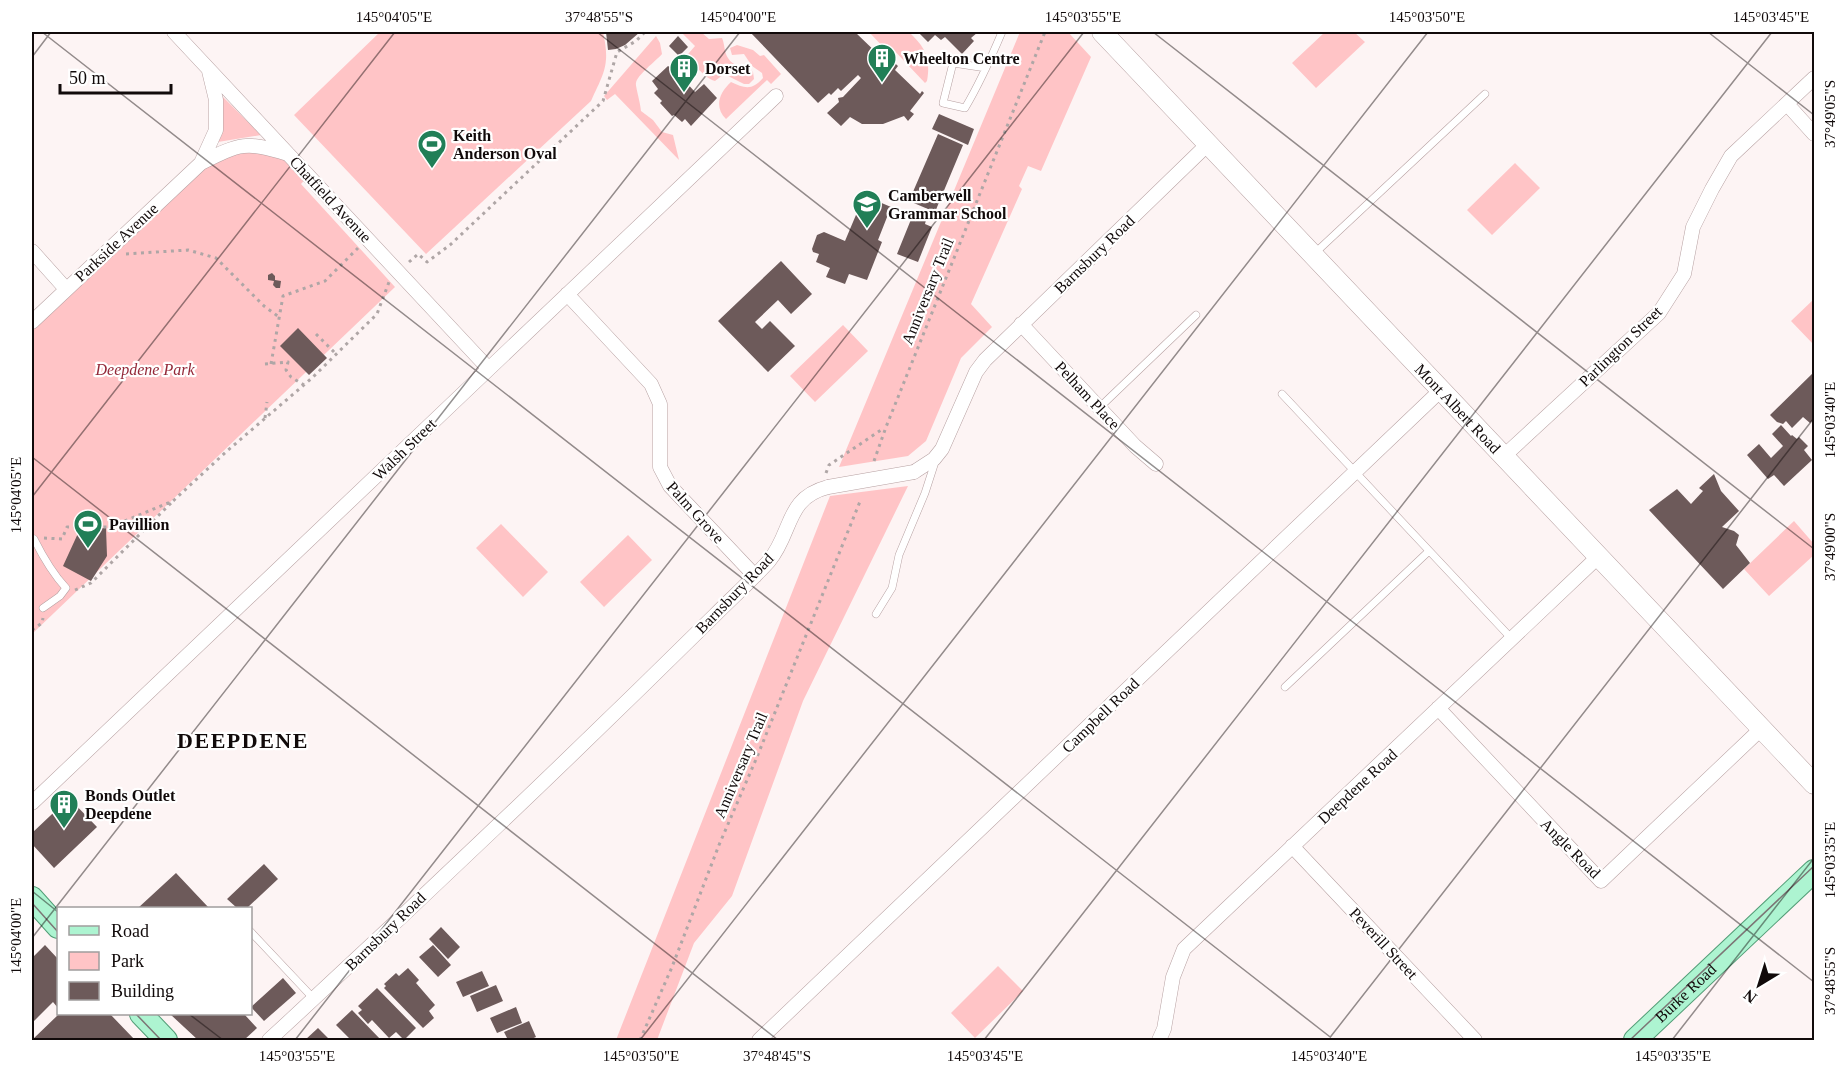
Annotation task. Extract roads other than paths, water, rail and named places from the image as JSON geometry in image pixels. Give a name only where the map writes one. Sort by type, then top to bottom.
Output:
[{"type":"main road","name":"Mont Albert Road","points":[[1108,34],[1313,255],[1815,784]]},
{"type":"main road","name":"Burke Road","points":[[1635,1041],[1814,874]]},
{"type":"main road","points":[[33,902],[57,926]]},
{"type":"main road","points":[[142,1015],[166,1041]]},
{"type":"street","name":"Chatfield Avenue","points":[[183,35],[209,70],[290,155],[395,273],[488,368]]},
{"type":"street","name":"Parkside Avenue","points":[[201,163],[216,130],[216,100],[209,70]]},
{"type":"street","name":"Parlington Street","points":[[1504,456],[1659,313],[1684,274],[1693,227],[1731,156],[1815,78]]},
{"type":"street","name":"Walsh Street","points":[[32,803],[776,96]]},
{"type":"street","points":[[1787,104],[1815,134]]},
{"type":"street","name":"Barnsbury Road","points":[[276,1038],[755,576],[776,551],[798,505],[809,494],[828,487],[914,472],[936,456],[947,439],[975,372],[1021,324],[1209,144]]},
{"type":"street","name":"Parkside Avenue","points":[[32,322],[201,163],[233,147],[257,145],[290,155]]},
{"type":"street","points":[[32,251],[66,289]]},
{"type":"street","name":"Palm Grove","points":[[567,294],[651,384],[660,404],[660,466],[670,486],[755,576]]},
{"type":"street","name":"Pelham Place","points":[[1021,324],[1135,446],[1156,464]]},
{"type":"street","name":"Campbell Road","points":[[759,1041],[1441,390]]},
{"type":"street","name":"Deepdene Road","points":[[1159,1041],[1164,1029],[1173,977],[1184,949],[1599,556]]},
{"type":"street","name":"Angle Road","points":[[1438,708],[1601,881],[1762,728]]},
{"type":"street","name":"Peverill Street","points":[[1293,846],[1475,1041]]},
{"type":"lane","points":[[985,70],[953,63],[943,103],[964,108],[985,70],[1002,32]]},
{"type":"lane","points":[[1313,255],[1485,94]]},
{"type":"lane","points":[[1100,407],[1196,315]]},
{"type":"lane","points":[[1282,394],[1512,639]]},
{"type":"lane","points":[[876,614],[892,588],[898,555],[925,493],[936,456]]},
{"type":"lane","points":[[33,538],[44,561],[66,588],[60,596],[43,608]]},
{"type":"lane","points":[[1285,687],[1429,551]]},
{"type":"lane","points":[[252,934],[314,999]]},
{"type":"tram line","points":[[1630,1040],[1814,866]]},
{"type":"tram line","points":[[32,903],[57,931]]},
{"type":"tram line","points":[[137,1015],[161,1040]]},
{"type":"place","name":"Wheelton Centre","points":[[882,84]]},
{"type":"place","name":"Dorset","points":[[684,94]]},
{"type":"place","name":"Keith Anderson Oval","points":[[432,170]]},
{"type":"place","name":"Camberwell Grammar School","points":[[867,230]]},
{"type":"place","name":"Pavillion","points":[[88,550]]},
{"type":"place","name":"Bonds Outlet Deepdene","points":[[64,830]]},
{"type":"district","name":"DEEPDENE","points":[[243,740]]},
{"type":"park label","name":"Deepdene Park","points":[[145,369]]}]
